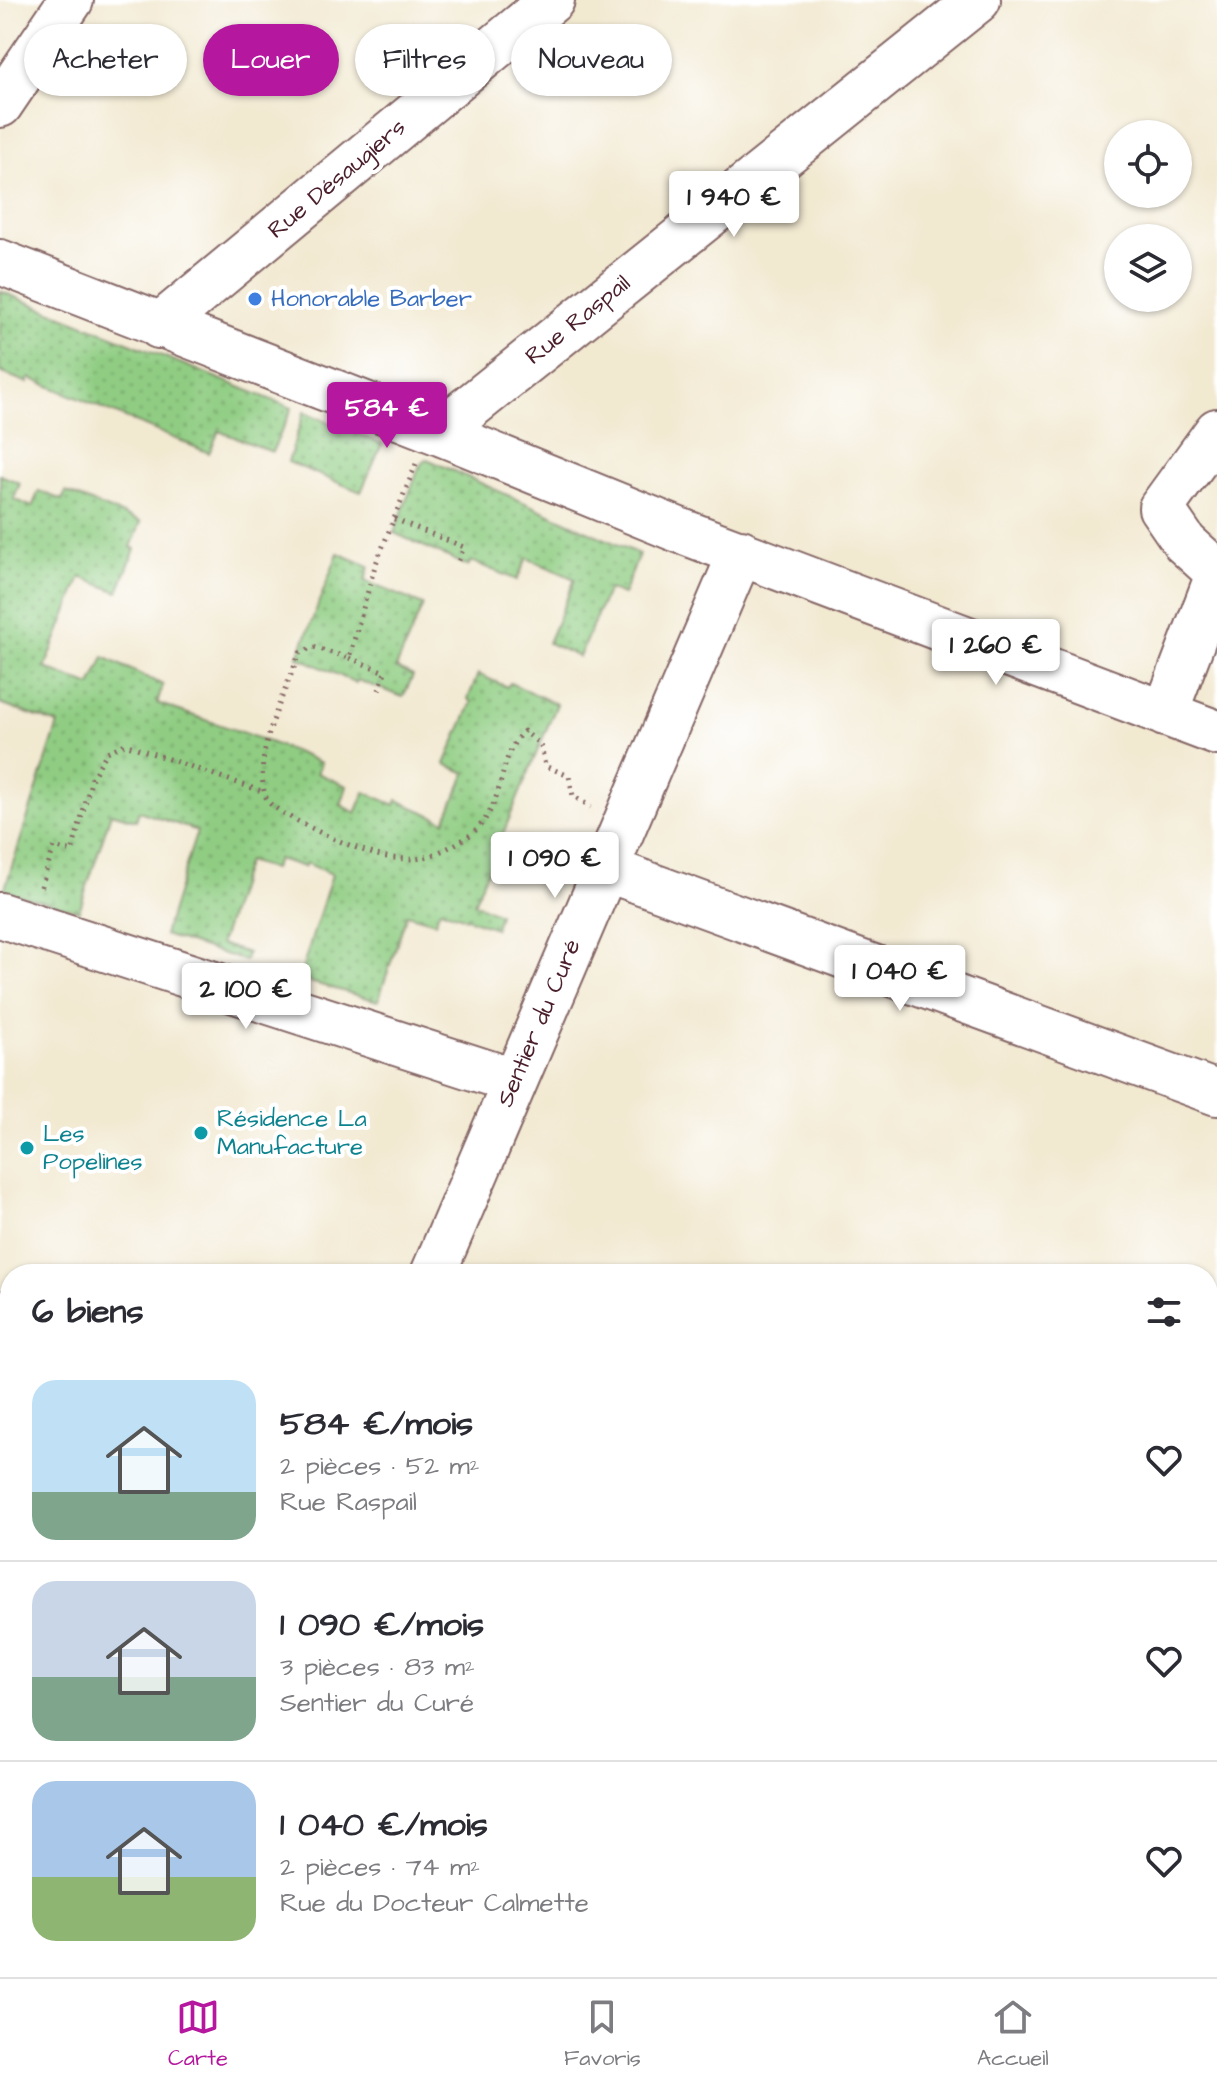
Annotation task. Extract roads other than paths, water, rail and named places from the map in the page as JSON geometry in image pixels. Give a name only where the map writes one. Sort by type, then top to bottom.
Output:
[{"type":"street","points":[[0,105],[71,0]]},
{"type":"street","name":"Rue Désaugiers","points":[[159,326],[552,0]]},
{"type":"street","name":"Rue Raspail","points":[[437,432],[978,0]]},
{"type":"street","points":[[0,262],[798,576],[1217,733]]},
{"type":"street","points":[[1165,714],[1217,575],[1185,543],[1161,508],[1217,431]]},
{"type":"street","name":"Sentier du Curé","points":[[437,1264],[741,552]]},
{"type":"street","points":[[606,869],[1217,1093]]},
{"type":"street","points":[[14,920],[514,1081]]},
{"type":"place","name":"Honorable Barber","points":[[255,299]]},
{"type":"place","name":"Résidence La Manufacture","points":[[201,1133]]},
{"type":"place","name":"Les Popelines","points":[[27,1148]]}]
